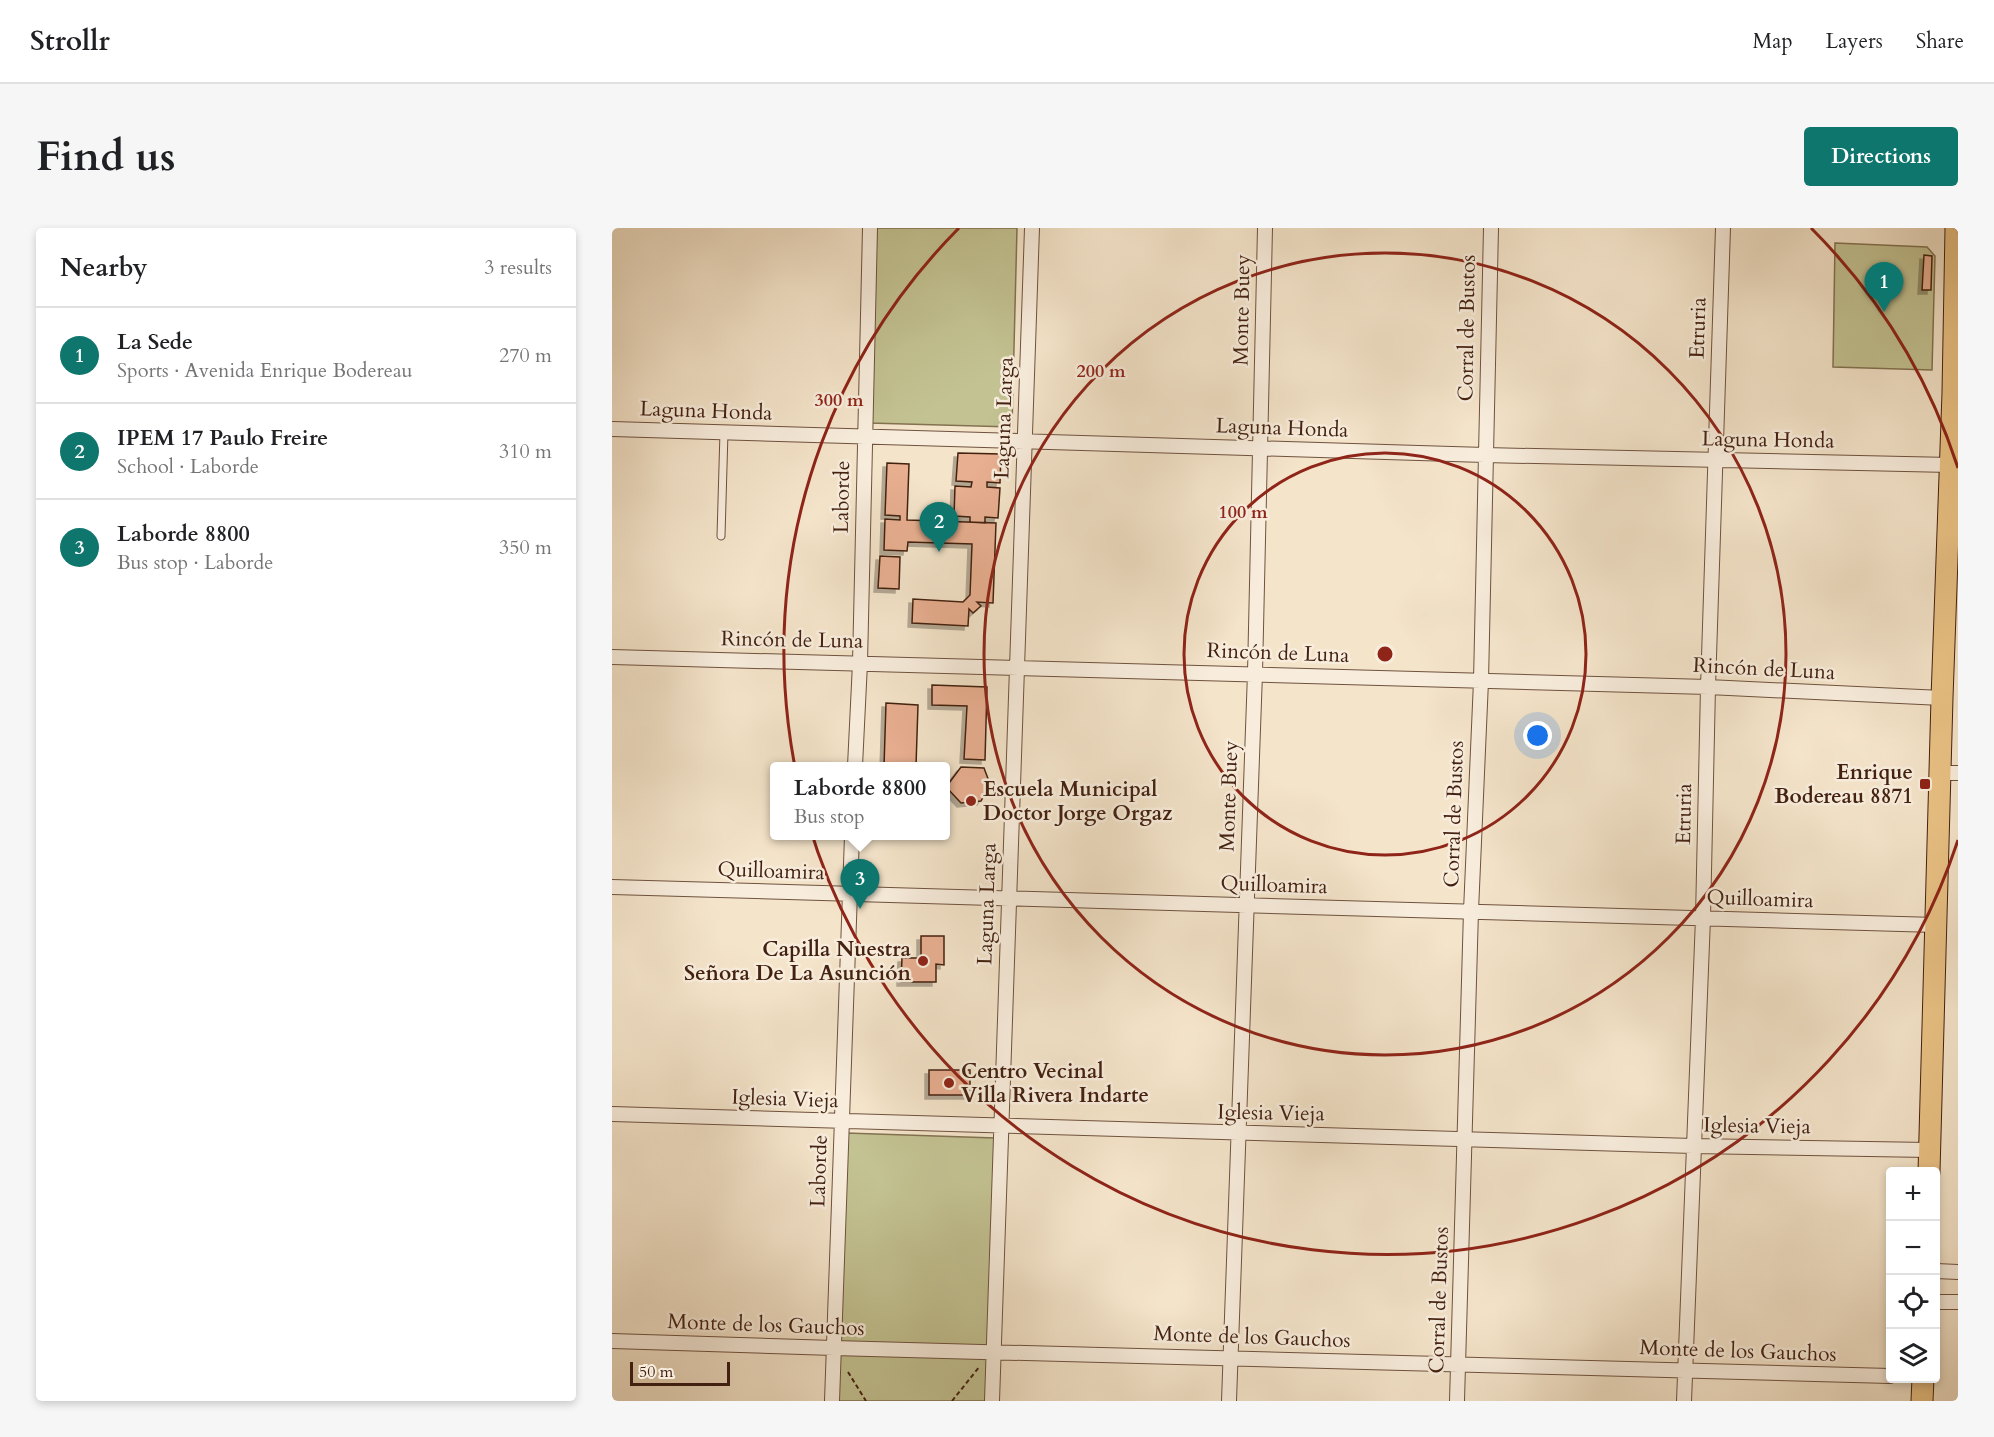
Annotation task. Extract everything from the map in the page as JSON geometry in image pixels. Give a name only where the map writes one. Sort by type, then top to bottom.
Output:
[{"type":"main road","points":[[1929,1167],[1936,925],[1949,773],[1942,698],[1952,586],[1951,465],[1956,393],[1956,228]]},
{"type":"main road","points":[[1922,1401],[1923,1383]]},
{"type":"street","name":"Laborde","points":[[855,762],[860,663],[870,228]]},
{"type":"street","name":"Laguna Larga","points":[[992,1401],[1032,228]]},
{"type":"street","name":"Monte Buey","points":[[1229,1401],[1255,674],[1265,228]]},
{"type":"street","name":"Corral de Bustos","points":[[1457,1401],[1471,911],[1481,681],[1491,228]]},
{"type":"street","name":"Etruria","points":[[1684,1401],[1703,918],[1723,228]]},
{"type":"street","name":"Laguna Honda","points":[[612,429],[1485,455],[1951,465]]},
{"type":"street","name":"Rincón de Luna","points":[[612,657],[1708,687],[1942,698]]},
{"type":"street","name":"Laborde","points":[[832,1401],[852,840]]},
{"type":"street","name":"Quilloamira","points":[[612,887],[1936,925]]},
{"type":"street","name":"Iglesia Vieja","points":[[612,1114],[1693,1146],[1929,1150]]},
{"type":"street","points":[[1940,1271],[1958,1272]]},
{"type":"street","points":[[1940,1302],[1958,1302]]},
{"type":"street","name":"Monte de los Gauchos","points":[[612,1341],[1886,1376]]},
{"type":"lane","points":[[721,536],[724,432]]},
{"type":"path","points":[[952,1401],[982,1364]]},
{"type":"path","points":[[845,1368],[866,1401]]},
{"type":"shaded area","points":[[874,228],[1017,228],[1012,427],[869,423]]},
{"type":"shaded area","points":[[1835,243],[1927,247],[1935,256],[1932,370],[1833,367]]},
{"type":"shaded area","points":[[846,1133],[995,1138],[988,1348],[839,1342]]},
{"type":"shaded area","points":[[838,1352],[989,1358],[987,1401],[836,1401]]},
{"type":"building","points":[[1924,255],[1932,256],[1931,290],[1922,290]]},
{"type":"building","points":[[958,453],[1001,454],[1000,483],[987,482],[987,487],[1000,488],[998,518],[985,517],[985,523],[970,522],[970,517],[954,516],[955,486],[971,487],[972,482],[956,481]]},
{"type":"building","points":[[887,463],[909,464],[907,520],[996,523],[993,603],[977,602],[981,606],[973,613],[969,609],[968,626],[912,623],[913,599],[963,602],[970,595],[972,544],[908,542],[907,551],[884,550],[885,519],[900,520],[900,516],[885,515]]},
{"type":"building","points":[[880,556],[900,557],[899,589],[878,588]]},
{"type":"building","points":[[932,685],[987,687],[985,760],[964,759],[967,706],[932,705]]},
{"type":"building","points":[[886,703],[918,705],[916,762],[884,762]]},
{"type":"building","points":[[961,767],[984,768],[990,784],[981,801],[961,803],[950,791],[950,782]]},
{"type":"building","name":"Capilla Nuestra Señora De La Asunción","points":[[921,936],[944,936],[944,965],[936,964],[936,982],[901,982],[902,958],[921,958]]},
{"type":"building","name":"Centro Vecinal Villa Rivera Indarte","points":[[929,1070],[970,1070],[970,1095],[929,1095]]},
{"type":"place","name":"La Sede","points":[[1884,312]]},
{"type":"place","name":"IPEM 17 Paulo Freire","points":[[939,552]]},
{"type":"place","name":"Enrique Bodereau 8871","points":[[1925,784]]},
{"type":"place","name":"Escuela Municipal Doctor Jorge Orgaz","points":[[971,801]]},
{"type":"place","name":"Laborde 8800","points":[[860,909]]},
{"type":"place","name":"Capilla Nuestra Señora De La Asunción","points":[[923,961]]},
{"type":"place","name":"Centro Vecinal Villa Rivera Indarte","points":[[949,1083]]}]
